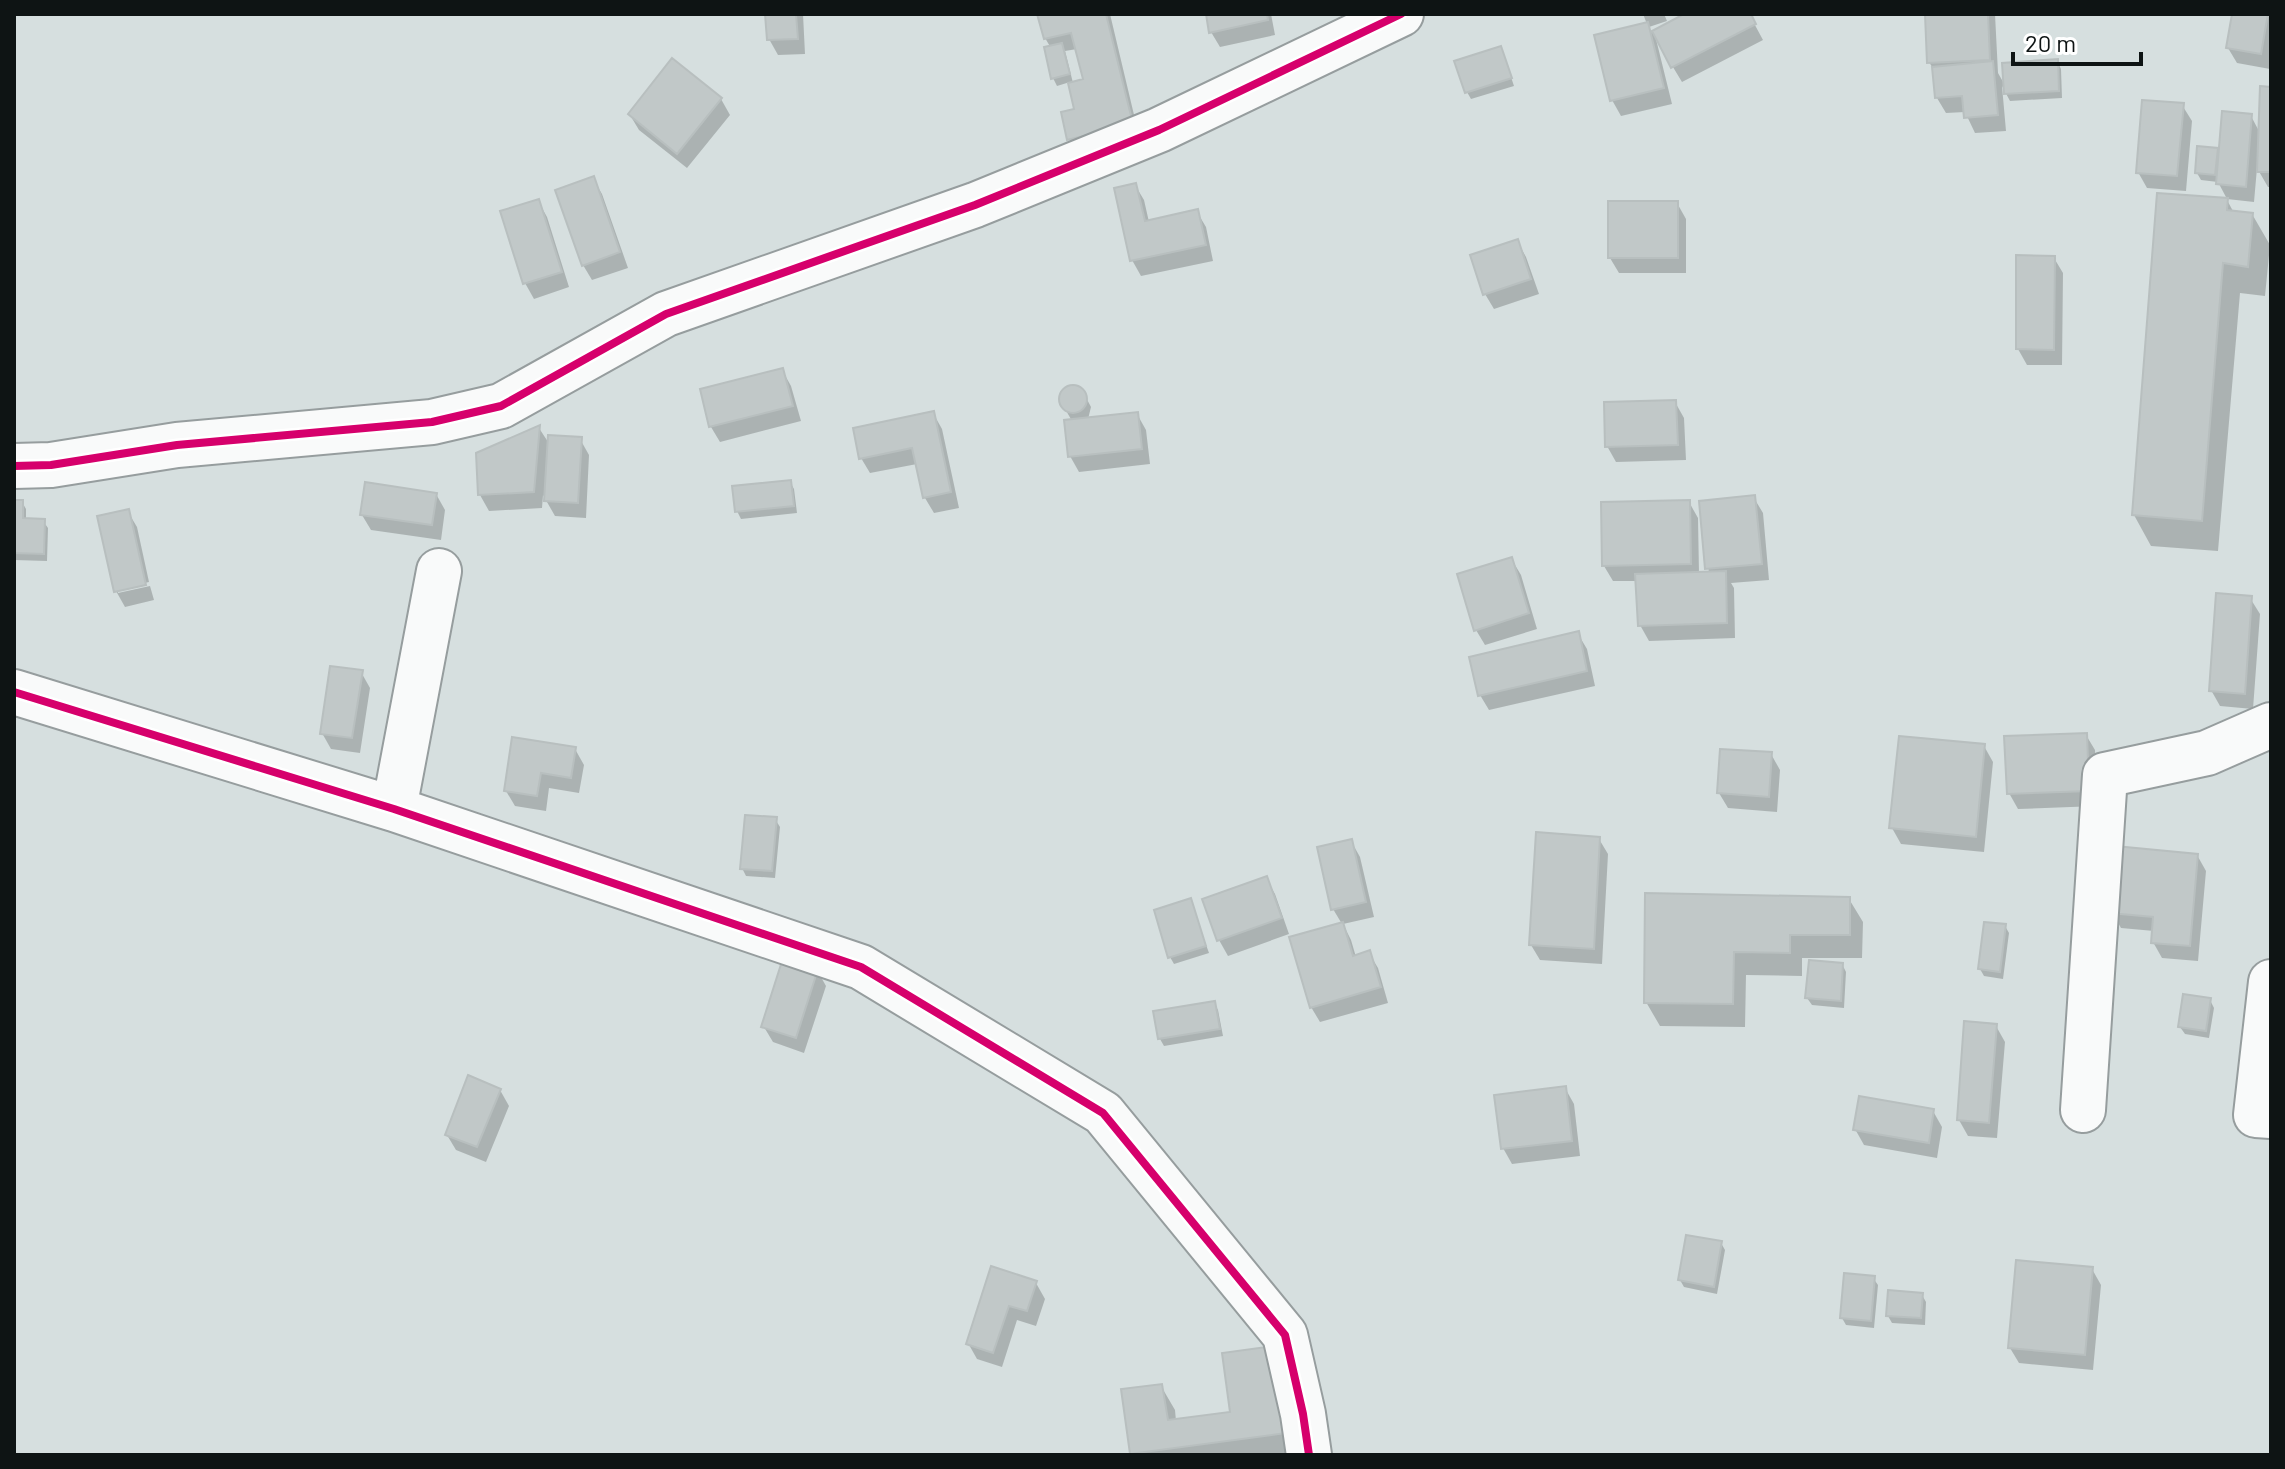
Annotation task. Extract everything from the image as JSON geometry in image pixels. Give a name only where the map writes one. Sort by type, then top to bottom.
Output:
[{"type":"street","points":[[14,466],[51,465],[177,445],[432,422],[501,406],[666,314],[975,205],[1159,130],[1401,14]]},
{"type":"street","points":[[394,809],[439,571]]},
{"type":"street","points":[[14,692],[394,809],[861,967],[1103,1113],[1285,1335],[1309,1455]]},
{"type":"street","points":[[2083,1110],[2105,775],[2207,753],[2271,725]]},
{"type":"street","points":[[2271,982],[2256,1115],[2271,1116]]},
{"type":"building","points":[[765,14],[796,14],[798,39],[767,40]]},
{"type":"building","points":[[1037,14],[1106,14],[1133,124],[1067,140],[1061,112],[1074,109],[1068,83],[1083,79],[1071,33],[1044,39]]},
{"type":"building","points":[[1206,14],[1267,14],[1268,20],[1209,33]]},
{"type":"building","points":[[1684,14],[1751,14],[1756,24],[1671,68],[1652,31]]},
{"type":"building","points":[[1925,14],[1988,14],[1990,60],[1927,63]]},
{"type":"building","points":[[2232,14],[2268,14],[2261,54],[2226,48]]},
{"type":"building","points":[[1648,22],[1664,88],[1610,101],[1594,35]]},
{"type":"building","points":[[1062,43],[1070,74],[1051,79],[1044,47]]},
{"type":"building","points":[[1501,46],[1512,78],[1465,93],[1454,61]]},
{"type":"building","points":[[672,58],[722,98],[677,154],[628,114]]},
{"type":"building","points":[[2058,59],[2059,91],[2004,94],[2002,63]]},
{"type":"building","points":[[1993,61],[1998,115],[1964,118],[1962,96],[1935,98],[1932,67]]},
{"type":"building","points":[[2260,86],[2271,87],[2271,172],[2257,172]]},
{"type":"building","points":[[2142,100],[2184,103],[2177,176],[2136,173]]},
{"type":"building","points":[[2222,111],[2252,114],[2246,187],[2216,184]]},
{"type":"building","points":[[2197,146],[2218,148],[2215,175],[2195,173]]},
{"type":"building","points":[[594,176],[620,252],[582,266],[555,190]]},
{"type":"building","points":[[1136,183],[1145,221],[1198,209],[1206,245],[1130,261],[1114,188]]},
{"type":"building","points":[[2157,193],[2228,198],[2227,210],[2253,213],[2248,267],[2223,263],[2202,521],[2132,515]]},
{"type":"building","points":[[539,199],[562,272],[523,284],[500,211]]},
{"type":"building","points":[[1608,201],[1678,201],[1678,258],[1608,258]]},
{"type":"building","points":[[1518,239],[1531,279],[1483,295],[1470,255]]},
{"type":"building","points":[[2016,255],[2055,256],[2054,350],[2016,349]]},
{"type":"building","points":[[783,368],[793,406],[709,427],[700,389]]},
{"type":"building","points":[[1073,385],[1083,389],[1087,399],[1083,409],[1073,413],[1063,409],[1059,399],[1063,389]]},
{"type":"building","points":[[1676,400],[1678,445],[1605,447],[1604,402]]},
{"type":"building","points":[[934,411],[951,492],[923,498],[912,448],[859,459],[853,428]]},
{"type":"building","points":[[1138,412],[1142,449],[1068,457],[1064,420]]},
{"type":"building","points":[[540,425],[534,492],[478,495],[476,453]]},
{"type":"building","points":[[548,435],[582,437],[578,503],[544,501]]},
{"type":"building","points":[[791,480],[794,506],[735,512],[732,486]]},
{"type":"building","points":[[365,482],[437,493],[432,525],[360,515]]},
{"type":"building","points":[[1755,495],[1762,564],[1705,569],[1699,501]]},
{"type":"building","points":[[14,500],[23,500],[23,518],[45,519],[44,554],[14,553]]},
{"type":"building","points":[[1690,500],[1691,564],[1602,566],[1601,502]]},
{"type":"building","points":[[129,509],[146,585],[114,592],[97,516]]},
{"type":"building","points":[[1512,557],[1529,613],[1474,631],[1457,574]]},
{"type":"building","points":[[1726,571],[1727,623],[1638,626],[1635,574]]},
{"type":"building","points":[[2216,593],[2252,596],[2245,694],[2209,691]]},
{"type":"building","points":[[1579,631],[1587,671],[1478,696],[1469,657]]},
{"type":"building","points":[[330,666],[363,670],[352,738],[320,734]]},
{"type":"building","points":[[2087,733],[2089,791],[2007,794],[2004,736]]},
{"type":"building","points":[[1899,736],[1985,744],[1976,837],[1889,828]]},
{"type":"building","points":[[512,737],[576,747],[571,778],[541,773],[537,796],[504,791]]},
{"type":"building","points":[[1720,749],[1772,752],[1769,797],[1717,793]]},
{"type":"building","points":[[745,815],[777,817],[772,871],[740,869]]},
{"type":"building","points":[[1536,832],[1600,837],[1594,949],[1529,945]]},
{"type":"building","points":[[1352,839],[1366,902],[1331,910],[1317,847]]},
{"type":"building","points":[[2115,846],[2198,854],[2190,946],[2151,943],[2153,917],[2110,913]]},
{"type":"building","points":[[1267,876],[1282,918],[1217,941],[1202,899]]},
{"type":"building","points":[[1645,893],[1850,897],[1850,935],[1790,935],[1790,953],[1734,952],[1733,1004],[1644,1003]]},
{"type":"building","points":[[1191,898],[1206,946],[1168,958],[1154,910]]},
{"type":"building","points":[[1343,922],[1353,956],[1370,950],[1381,987],[1310,1008],[1289,937]]},
{"type":"building","points":[[1984,922],[2006,924],[2000,972],[1978,969]]},
{"type":"building","points":[[783,958],[818,969],[796,1038],[761,1027]]},
{"type":"building","points":[[1809,960],[1843,963],[1841,1001],[1805,998]]},
{"type":"building","points":[[2183,994],[2211,998],[2206,1031],[2178,1027]]},
{"type":"building","points":[[1215,1001],[1220,1029],[1158,1039],[1153,1011]]},
{"type":"building","points":[[1964,1021],[1997,1024],[1989,1123],[1957,1120]]},
{"type":"building","points":[[468,1075],[501,1089],[477,1147],[445,1135]]},
{"type":"building","points":[[1566,1086],[1572,1141],[1501,1149],[1494,1095]]},
{"type":"building","points":[[1859,1096],[1934,1109],[1929,1143],[1853,1130]]},
{"type":"building","points":[[1686,1235],[1722,1241],[1714,1287],[1678,1280]]},
{"type":"building","points":[[2016,1260],[2093,1267],[2085,1355],[2008,1348]]},
{"type":"building","points":[[991,1266],[1037,1281],[1027,1311],[1009,1306],[993,1353],[966,1344]]},
{"type":"building","points":[[1844,1273],[1875,1276],[1871,1321],[1840,1318]]},
{"type":"building","points":[[1888,1290],[1923,1293],[1921,1318],[1886,1316]]},
{"type":"building","points":[[1274,1346],[1286,1433],[1130,1454],[1121,1389],[1162,1384],[1168,1420],[1230,1412],[1222,1353]]},
{"type":"cycle path","points":[[14,466],[51,465],[177,445],[432,422],[501,406],[666,314],[975,205],[1159,130],[1401,14]]},
{"type":"cycle path","points":[[14,692],[394,809],[861,967],[1103,1113],[1285,1335],[1309,1455]]}]
